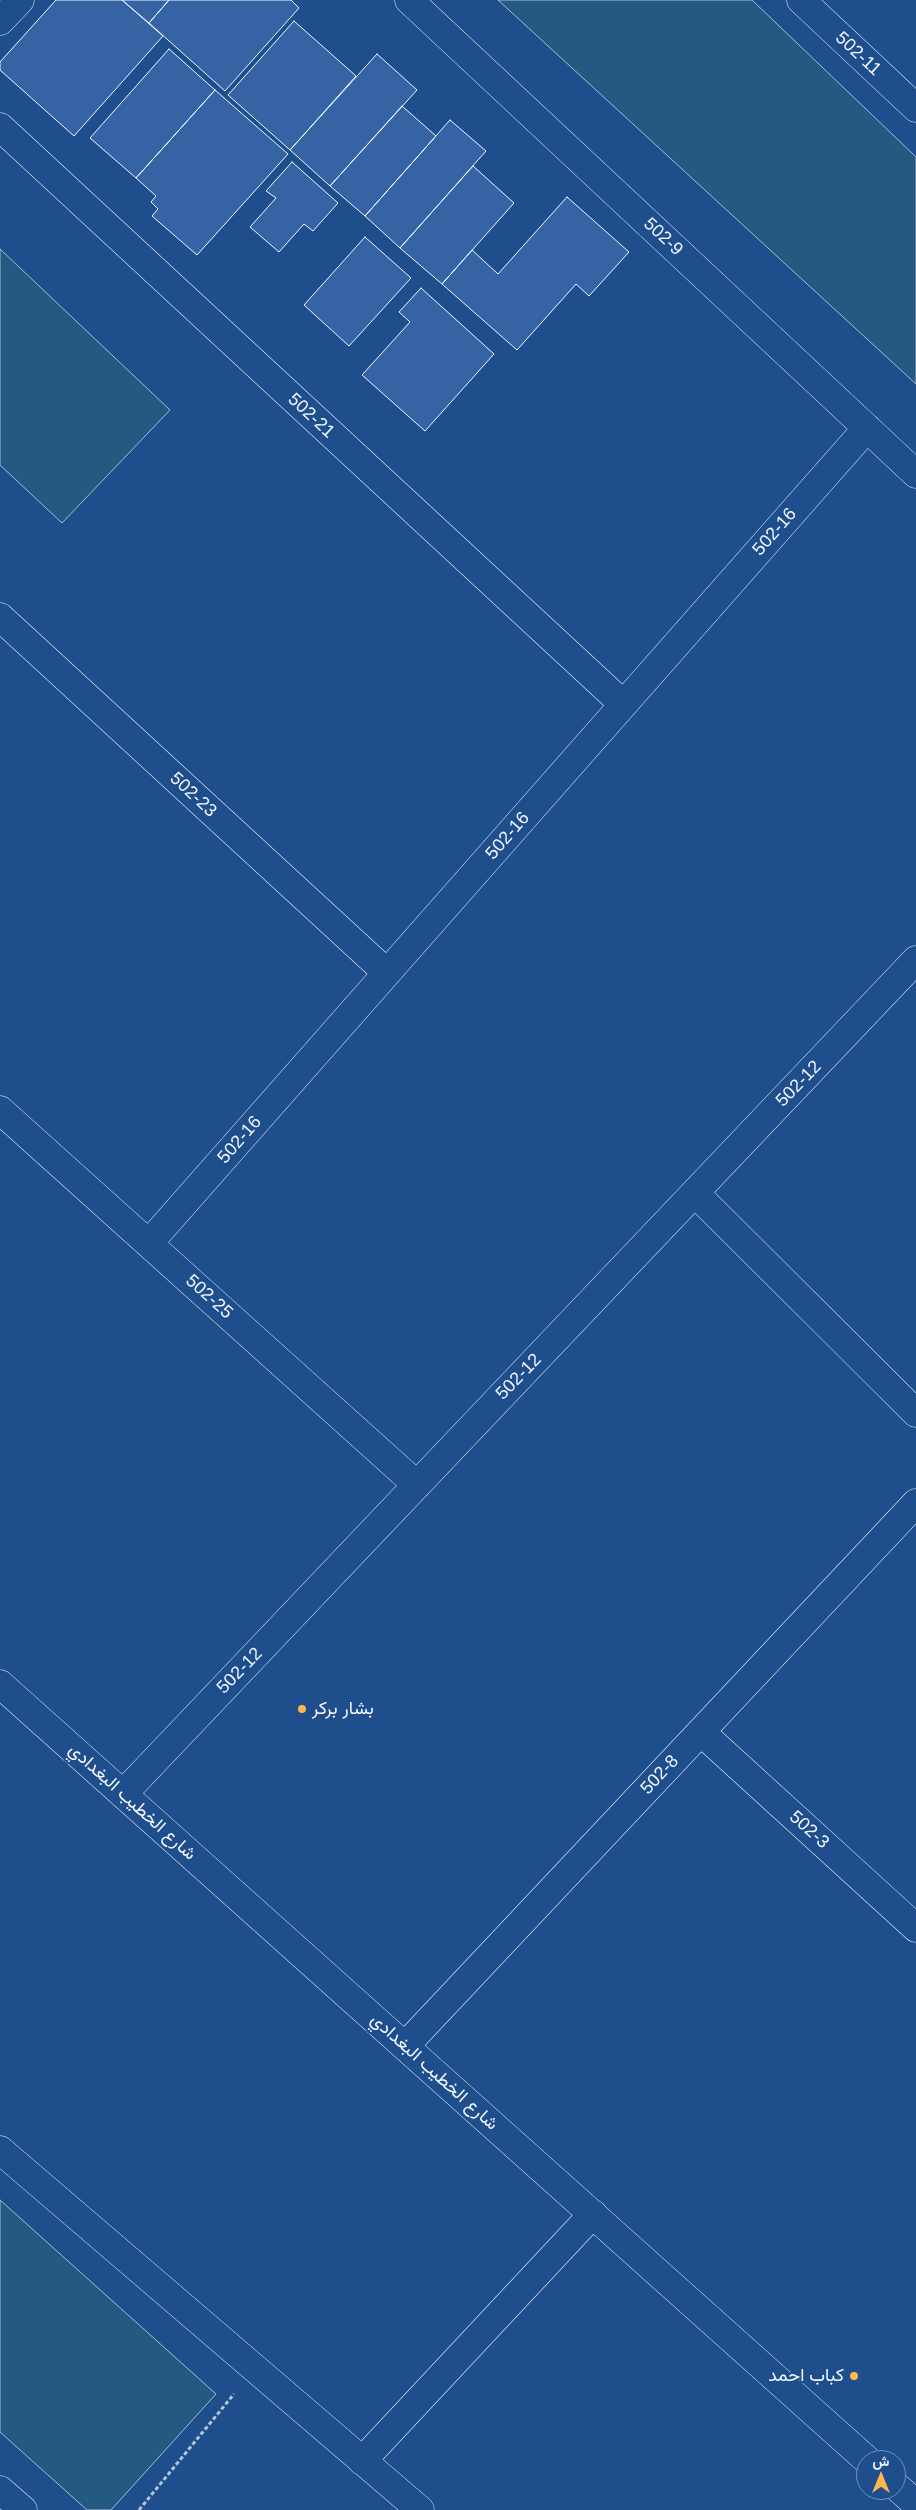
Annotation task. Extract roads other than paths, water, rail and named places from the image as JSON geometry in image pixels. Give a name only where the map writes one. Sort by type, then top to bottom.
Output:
[{"type":"street","points":[[0,21],[20,0]]},
{"type":"street","name":"502-9","points":[[410,0],[916,474]]},
{"type":"street","name":"502-11","points":[[801,0],[916,108]]},
{"type":"street","name":"502-21","points":[[0,127],[623,704]]},
{"type":"street","name":"502-16","points":[[149,1243],[867,428]]},
{"type":"street","name":"502-23","points":[[0,617],[387,973]]},
{"type":"street","name":"502-12","points":[[123,1794],[916,960]]},
{"type":"street","name":"502-25","points":[[0,1110],[417,1485]]},
{"type":"street","points":[[694,1193],[916,1413]]},
{"type":"street","name":"502-8","points":[[405,2046],[916,1503]]},
{"type":"street","name":"شارع الخطيب البغدادي","points":[[0,1684],[856,2450]]},
{"type":"street","name":"502-3","points":[[701,1732],[916,1928]]},
{"type":"street","points":[[0,2150],[420,2510]]},
{"type":"street","points":[[362,2461],[592,2214]]},
{"type":"street","points":[[0,2490],[23,2510]]},
{"type":"street","points":[[906,2495],[916,2504]]},
{"type":"place","name":"بشار بركر","points":[[302,1709]]},
{"type":"place","name":"كباب احمد","points":[[854,2376]]}]
